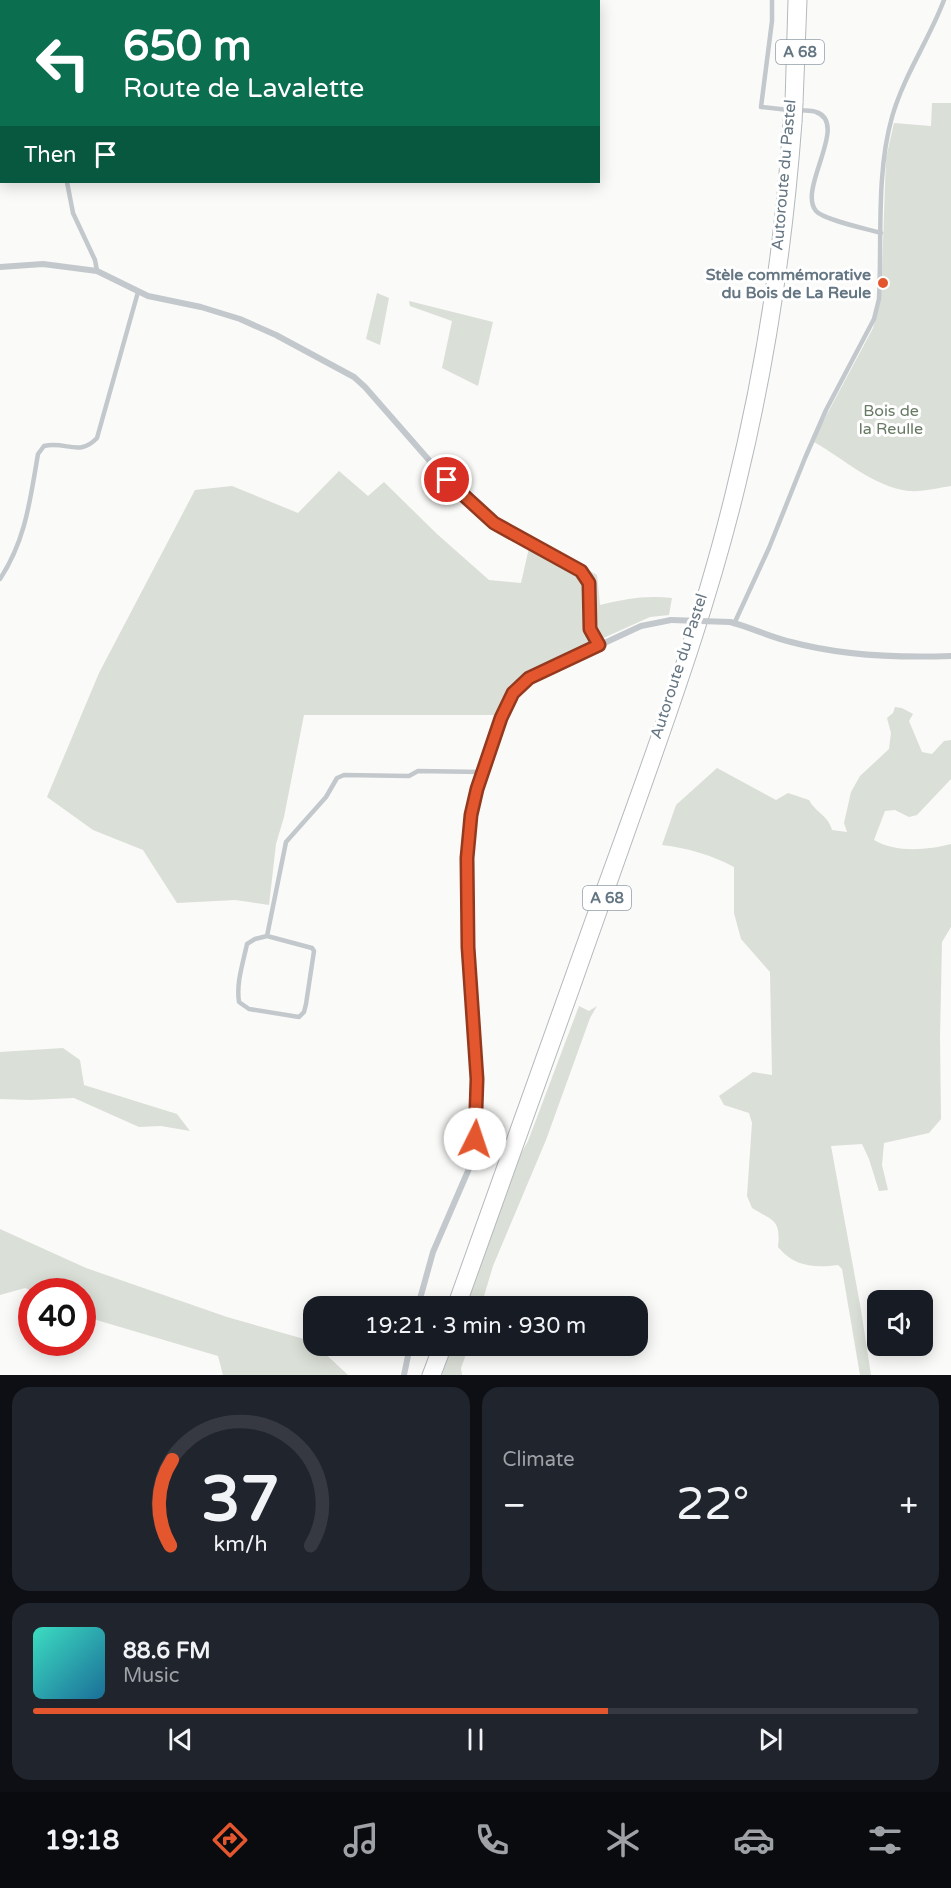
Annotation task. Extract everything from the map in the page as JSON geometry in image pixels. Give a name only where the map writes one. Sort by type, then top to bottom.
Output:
[{"type":"highway","name":"Autoroute du Pastel","points":[[793,0],[794,103]]},
{"type":"highway","name":"Autoroute du Pastel","points":[[456,1296],[661,721],[731,492],[757,371],[775,259],[794,103],[802,0]]},
{"type":"highway","name":"Autoroute du Pastel","points":[[465,1296],[670,721],[718,573],[741,486],[766,369],[785,248],[792,122]]},
{"type":"highway","points":[[427,1375],[434,1356]]},
{"type":"highway","points":[[436,1375],[443,1356]]},
{"type":"street","points":[[772,0],[772,21],[761,107],[815,111],[821,114],[827,125],[828,134],[812,189],[814,208],[826,218],[881,233]]},
{"type":"street","points":[[732,623],[769,548],[826,410],[874,319],[879,299],[883,161],[891,119],[900,93],[944,0]]},
{"type":"street","points":[[67,183],[73,213],[95,260],[97,271]]},
{"type":"street","points":[[0,267],[44,264],[97,271],[138,292],[240,319],[276,335],[354,377],[459,492],[486,518],[581,571],[589,583],[591,649]]},
{"type":"street","points":[[0,579],[11,562],[24,529],[38,454],[44,446],[52,444],[81,449],[89,447],[97,438],[138,292]]},
{"type":"street","points":[[421,1296],[433,1252],[471,1164],[475,1139],[477,1079],[469,958],[467,858],[471,815],[482,772],[501,718],[513,693],[529,678],[599,645],[641,626],[671,620],[732,623],[810,647],[897,657],[951,656]]},
{"type":"street","points":[[590,629],[599,645]]},
{"type":"street","points":[[267,936],[286,842],[326,797],[337,778],[344,776],[409,776],[418,771],[482,772]]},
{"type":"street","points":[[267,936],[312,948],[314,951],[306,1004],[304,1012],[299,1017],[249,1009],[239,1002],[239,979],[248,944],[255,939],[267,936]]},
{"type":"street","points":[[405,1375],[408,1356]]},
{"type":"green space","name":"Bois de la Reulle","points":[[932,103],[951,103],[951,486],[909,491],[871,478],[814,442],[873,328],[881,300],[886,158],[894,123],[931,126]]},
{"type":"green space","points":[[377,293],[389,298],[380,345],[366,339]]},
{"type":"green space","points":[[409,301],[493,322],[478,386],[442,368],[452,321],[410,306]]},
{"type":"green space","points":[[339,471],[368,496],[384,482],[437,534],[489,580],[521,583],[531,539],[597,575],[600,605],[636,598],[672,598],[669,615],[650,617],[528,672],[512,685],[498,715],[304,715],[284,817],[276,844],[269,905],[235,900],[177,903],[143,850],[93,830],[47,797],[99,673],[195,490],[232,486],[298,513]]},
{"type":"green space","points":[[895,707],[913,714],[909,721],[922,752],[932,754],[944,741],[951,740],[951,779],[917,815],[909,817],[895,810],[885,811],[874,840],[902,849],[932,848],[951,844],[951,927],[942,942],[941,1119],[929,1133],[884,1143],[882,1165],[888,1190],[879,1191],[862,1144],[831,1146],[871,1375],[860,1375],[842,1269],[838,1265],[805,1265],[791,1259],[778,1247],[777,1226],[752,1208],[747,1196],[752,1123],[749,1113],[724,1105],[719,1096],[753,1072],[772,1075],[770,972],[741,939],[734,913],[734,867],[699,853],[662,845],[676,805],[717,768],[776,800],[788,793],[809,800],[828,821],[832,830],[847,832],[844,823],[851,792],[860,776],[889,749],[891,733],[887,718],[893,713]]},
{"type":"green space","points":[[579,1006],[589,1011],[597,1006],[590,1018],[546,1140],[493,1266],[484,1296],[470,1296],[521,1154]]},
{"type":"green space","points":[[63,1048],[80,1060],[84,1085],[177,1114],[190,1131],[161,1126],[139,1127],[74,1098],[0,1099],[0,1052]]},
{"type":"green space","points":[[0,1229],[86,1268],[227,1317],[303,1339],[303,1356],[328,1356],[348,1375],[223,1375],[218,1356],[96,1320],[96,1278],[18,1278],[18,1290],[0,1295]]},
{"type":"green space","points":[[449,1356],[465,1356],[461,1368],[462,1375],[442,1375]]},
{"type":"place","name":"Stèle commémorative du Bois de La Reule","points":[[883,283]]},
{"type":"route","points":[[447,480],[486,518],[581,571],[589,583],[590,629],[599,645],[529,678],[513,693],[506,704],[477,789],[471,815],[467,858],[468,947],[477,1079],[475,1139]]}]
